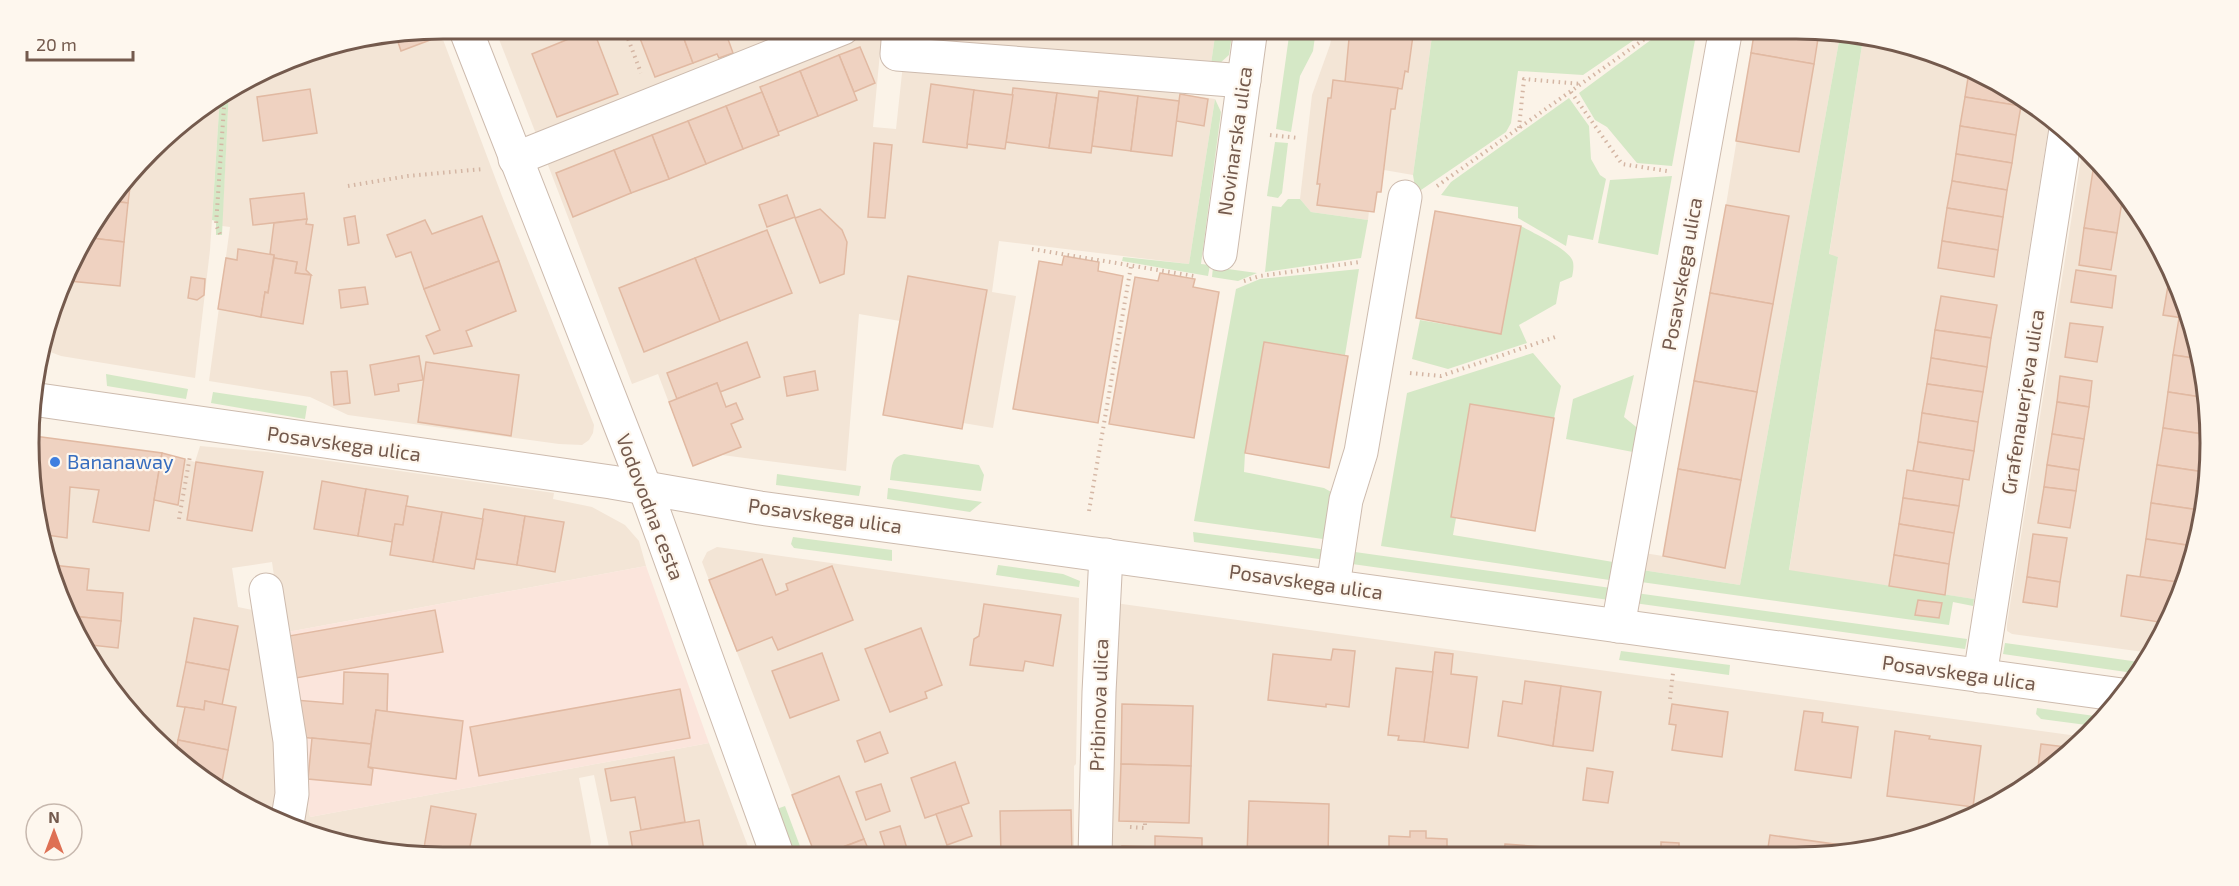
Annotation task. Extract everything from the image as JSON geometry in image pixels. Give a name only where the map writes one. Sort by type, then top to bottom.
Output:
[{"type":"street","name":"Vodovodna cesta","points":[[468,39],[503,163],[645,489],[774,847]]},
{"type":"street","points":[[503,163],[815,39]]},
{"type":"street","name":"Novinarska ulica","points":[[1209,265],[1244,81],[1250,39]]},
{"type":"street","name":"Posavskega ulica","points":[[1618,626],[1724,39]]},
{"type":"street","points":[[898,41],[1244,81]]},
{"type":"street","name":"Grafenauerjeva ulica","points":[[1980,676],[2064,141]]},
{"type":"street","points":[[1333,586],[1346,500],[1361,452],[1393,267],[1417,195]]},
{"type":"street","name":"Posavskega ulica","points":[[41,400],[737,504],[2113,694]]},
{"type":"street","name":"Pribinova ulica","points":[[1095,847],[1099,692],[1106,555]]},
{"type":"street","points":[[267,590],[291,752],[292,794],[289,816]]},
{"type":"path","points":[[628,39],[642,77]]},
{"type":"path","points":[[1417,195],[1518,129],[1644,39]]},
{"type":"path","points":[[1518,129],[1524,79],[1581,84]]},
{"type":"path","points":[[1571,92],[1622,164],[1700,176]]},
{"type":"path","points":[[220,234],[216,225],[224,104]]},
{"type":"path","points":[[348,186],[503,163]]},
{"type":"path","points":[[1032,249],[1131,266],[1209,265]]},
{"type":"path","points":[[1260,276],[1360,262],[1393,267]]},
{"type":"path","points":[[1089,510],[1131,266]]},
{"type":"path","points":[[1374,368],[1441,376],[1558,336]]},
{"type":"path","points":[[179,519],[196,422]]},
{"type":"path","points":[[1670,699],[1673,674]]},
{"type":"shaded area","points":[[443,39],[502,196],[594,425],[593,433],[582,445],[559,444],[348,415],[310,397],[209,381],[230,227],[222,226],[228,101],[264,81],[313,60],[390,42]]},
{"type":"shaded area","points":[[499,39],[800,39],[538,139]]},
{"type":"shaded area","points":[[881,39],[873,127],[896,129],[903,64],[1095,81],[1215,99],[1189,264],[999,241],[992,292],[1016,296],[993,428],[963,423],[962,429],[883,415],[900,321],[859,314],[846,471],[722,455],[693,466],[658,374],[632,384],[543,152],[836,40]]},
{"type":"shaded area","points":[[913,39],[1215,39],[1211,64],[913,42]]},
{"type":"shaded area","points":[[1331,39],[1432,39],[1413,175],[1384,170],[1374,212],[1369,211],[1368,220],[1311,212],[1300,199],[1312,95]]},
{"type":"shaded area","points":[[1753,39],[1839,41],[1740,585],[1642,570],[1644,553],[1663,556]]},
{"type":"shaded area","points":[[1862,45],[1926,60],[1951,70],[1998,93],[2048,128],[1974,599],[1789,571],[1838,257],[1829,255]]},
{"type":"shaded area","points":[[219,107],[210,250],[195,378],[61,356],[50,352],[53,338],[70,288],[93,241],[122,197],[157,157],[197,122]]},
{"type":"shaded area","points":[[2081,156],[2117,197],[2146,241],[2179,313],[2197,390],[2200,443],[2197,496],[2179,573],[2158,622],[2142,652],[2012,634],[2007,631]]},
{"type":"shaded area","points":[[39,437],[162,453],[195,462],[200,446],[267,452],[554,493],[553,499],[592,507],[625,525],[639,541],[646,566],[282,633],[272,562],[232,568],[238,607],[262,612],[281,760],[277,811],[241,793],[197,764],[157,729],[122,689],[93,645],[60,573],[42,496]]},
{"type":"shaded area","points":[[717,547],[1079,598],[1074,847],[812,847],[702,562],[707,552]]},
{"type":"shaded area","points":[[646,566],[709,743],[310,817],[282,633]]},
{"type":"shaded area","points":[[1115,603],[2075,736],[2042,764],[1975,805],[1926,826],[1849,844],[1796,847],[1108,847]]},
{"type":"shaded area","points":[[709,743],[748,847],[609,847],[594,775],[579,778],[591,842],[590,847],[443,847],[390,844],[338,833],[301,821],[306,793],[310,817]]},
{"type":"green space","points":[[1215,39],[1231,39],[1229,55],[1219,64],[1211,64]]},
{"type":"green space","points":[[1289,39],[1315,39],[1313,51],[1300,76],[1291,132],[1276,129]]},
{"type":"green space","points":[[1432,39],[1635,39],[1583,75],[1518,71],[1511,123],[1506,132],[1421,190],[1415,187],[1413,175]]},
{"type":"green space","points":[[1652,39],[1695,39],[1672,166],[1637,163],[1607,127],[1595,120],[1579,93]]},
{"type":"green space","points":[[1839,41],[1862,45],[1829,254],[1838,257],[1789,570],[1974,599],[1973,606],[1953,602],[1949,625],[1641,582],[1642,570],[1740,585]]},
{"type":"green space","points":[[1569,98],[1589,126],[1591,159],[1600,175],[1606,179],[1593,240],[1568,235],[1566,246],[1518,218],[1518,207],[1441,195],[1451,182]]},
{"type":"green space","points":[[1215,99],[1221,112],[1201,264],[1210,265],[1208,276],[1122,261],[1123,257],[1189,264]]},
{"type":"green space","points":[[228,101],[222,235],[216,235],[216,221],[212,220],[219,107]]},
{"type":"green space","points":[[1275,142],[1288,143],[1282,193],[1278,198],[1267,196]]},
{"type":"green space","points":[[1672,176],[1658,255],[1598,243],[1610,180]]},
{"type":"green space","points":[[1288,199],[1300,199],[1311,212],[1368,220],[1361,258],[1265,272],[1272,206],[1281,207]]},
{"type":"green space","points":[[1521,226],[1565,252],[1573,262],[1572,277],[1560,282],[1556,304],[1519,325],[1527,343],[1448,369],[1412,359],[1420,320],[1501,334]]},
{"type":"green space","points":[[1213,267],[1257,273],[1238,281],[1212,277]]},
{"type":"green space","points":[[1359,269],[1345,355],[1264,342],[1245,453],[1244,472],[1324,488],[1333,493],[1330,540],[1194,521],[1236,289],[1260,279]]},
{"type":"green space","points":[[1533,353],[1561,386],[1554,418],[1470,404],[1451,517],[1456,518],[1453,535],[1619,563],[1616,581],[1381,546],[1407,393]]},
{"type":"green space","points":[[106,374],[188,389],[186,399],[107,386]]},
{"type":"green space","points":[[1634,375],[1624,417],[1641,431],[1638,453],[1566,439],[1573,399]]},
{"type":"green space","points":[[213,392],[307,406],[305,419],[211,403]]},
{"type":"green space","points":[[904,454],[979,465],[984,475],[981,491],[890,480],[894,460]]},
{"type":"green space","points":[[777,474],[861,486],[859,496],[776,485]]},
{"type":"green space","points":[[888,488],[982,502],[970,512],[887,499]]},
{"type":"green space","points":[[1193,532],[1327,550],[1326,560],[1194,542]]},
{"type":"green space","points":[[793,537],[892,550],[892,561],[794,548],[791,544]]},
{"type":"green space","points":[[1355,552],[1611,588],[1609,600],[1352,564]]},
{"type":"green space","points":[[998,565],[1063,574],[1080,581],[1079,587],[996,575]]},
{"type":"green space","points":[[1636,593],[1967,639],[1965,649],[1634,603]]},
{"type":"green space","points":[[2005,643],[2135,662],[2128,672],[2003,654]]},
{"type":"green space","points":[[1621,651],[1730,665],[1729,675],[1619,660]]},
{"type":"green space","points":[[2037,708],[2094,716],[2086,725],[2041,719],[2036,714]]},
{"type":"green space","points":[[785,806],[800,847],[788,847],[774,810]]},
{"type":"building","points":[[569,39],[597,39],[618,94],[557,117],[532,54]]},
{"type":"building","points":[[640,39],[684,39],[693,63],[655,77]]},
{"type":"building","points":[[684,39],[728,39],[733,53],[719,58],[717,54],[693,63]]},
{"type":"building","points":[[1349,39],[1412,39],[1408,72],[1405,71],[1402,89],[1345,82]]},
{"type":"building","points":[[1753,39],[1818,40],[1814,64],[1751,53]]},
{"type":"building","points":[[430,40],[401,51],[398,41]]},
{"type":"building","points":[[860,47],[875,83],[854,92],[839,55]]},
{"type":"building","points":[[1751,53],[1814,64],[1799,152],[1736,141]]},
{"type":"building","points":[[839,55],[857,100],[818,116],[800,71]]},
{"type":"building","points":[[800,71],[818,116],[778,132],[760,87]]},
{"type":"building","points":[[1968,78],[1998,93],[2018,105],[1965,97]]},
{"type":"building","points":[[1333,80],[1398,88],[1395,109],[1391,109],[1381,192],[1377,192],[1374,212],[1317,205],[1320,184],[1317,184],[1328,98],[1331,98]]},
{"type":"building","points":[[931,84],[974,90],[967,148],[923,142]]},
{"type":"building","points":[[1013,88],[1057,93],[1049,148],[1006,142]]},
{"type":"building","points":[[310,89],[317,133],[263,141],[257,97]]},
{"type":"building","points":[[974,90],[1013,95],[1005,149],[967,144]]},
{"type":"building","points":[[1099,91],[1138,96],[1131,151],[1092,146]]},
{"type":"building","points":[[762,92],[779,135],[743,149],[726,106]]},
{"type":"building","points":[[1057,93],[1098,98],[1091,153],[1049,148]]},
{"type":"building","points":[[1180,94],[1208,99],[1204,126],[1176,121]]},
{"type":"building","points":[[1138,96],[1179,101],[1172,156],[1131,151]]},
{"type":"building","points":[[1965,97],[2021,108],[2016,135],[1960,126]]},
{"type":"building","points":[[726,106],[743,149],[706,164],[688,121]]},
{"type":"building","points":[[688,121],[706,164],[669,179],[652,135]]},
{"type":"building","points":[[1960,126],[2016,135],[2012,163],[1956,154]]},
{"type":"building","points":[[652,135],[669,179],[631,193],[614,150]]},
{"type":"building","points":[[874,143],[892,145],[885,218],[868,217]]},
{"type":"building","points":[[614,150],[631,193],[573,217],[556,173]]},
{"type":"building","points":[[1956,154],[2012,163],[2007,190],[1952,181]]},
{"type":"building","points":[[2093,169],[2122,204],[2117,233],[2084,228]]},
{"type":"building","points":[[1952,181],[2007,190],[2003,217],[1947,208]]},
{"type":"building","points":[[130,188],[128,203],[119,202]]},
{"type":"building","points":[[304,193],[307,219],[253,225],[250,199]]},
{"type":"building","points":[[787,195],[795,217],[767,227],[759,205]]},
{"type":"building","points":[[119,202],[128,203],[124,242],[95,238]]},
{"type":"building","points":[[1726,205],[1789,216],[1773,304],[1710,293]]},
{"type":"building","points":[[1947,208],[2003,217],[1998,250],[1942,241]]},
{"type":"building","points":[[820,209],[842,230],[847,242],[844,274],[820,283],[795,218]]},
{"type":"building","points":[[1435,211],[1521,226],[1501,334],[1416,318]]},
{"type":"building","points":[[355,216],[359,243],[348,245],[344,218]]},
{"type":"building","points":[[482,216],[499,261],[424,289],[411,252],[396,257],[387,235],[425,220],[432,234]]},
{"type":"building","points":[[307,219],[306,224],[313,225],[306,270],[311,275],[295,273],[297,262],[274,258],[274,255],[270,254],[274,223]]},
{"type":"building","points":[[2084,228],[2117,233],[2111,270],[2079,265]]},
{"type":"building","points":[[767,230],[792,293],[720,321],[695,258]]},
{"type":"building","points":[[95,238],[124,242],[120,286],[73,281]]},
{"type":"building","points":[[1942,241],[1998,250],[1994,277],[1938,268]]},
{"type":"building","points":[[238,249],[274,255],[268,293],[265,292],[261,317],[218,309],[226,258],[237,260]]},
{"type":"building","points":[[1064,256],[1099,262],[1098,271],[1123,276],[1098,423],[1013,409],[1039,261],[1062,265]]},
{"type":"building","points":[[274,258],[297,262],[295,273],[311,275],[303,324],[261,317]]},
{"type":"building","points":[[695,258],[720,321],[644,352],[619,288]]},
{"type":"building","points":[[499,261],[516,311],[466,331],[472,346],[434,354],[426,336],[440,330],[424,289]]},
{"type":"building","points":[[2076,270],[2116,276],[2112,308],[2071,302]]},
{"type":"building","points":[[1160,273],[1195,279],[1193,287],[1219,292],[1194,438],[1109,424],[1135,277],[1158,281]]},
{"type":"building","points":[[908,276],[987,290],[962,429],[883,415]]},
{"type":"building","points":[[191,277],[205,279],[204,295],[197,300],[188,298]]},
{"type":"building","points":[[2168,286],[2180,318],[2163,315]]},
{"type":"building","points":[[365,287],[368,304],[341,308],[339,290]]},
{"type":"building","points":[[1710,293],[1773,304],[1757,392],[1694,381]]},
{"type":"building","points":[[1941,296],[1997,305],[1991,338],[1935,330]]},
{"type":"building","points":[[2179,318],[2180,318],[2191,358],[2173,355]]},
{"type":"building","points":[[2070,323],[2103,327],[2097,362],[2065,357]]},
{"type":"building","points":[[1935,330],[1991,338],[1987,367],[1931,358]]},
{"type":"building","points":[[747,342],[760,377],[720,392],[717,383],[677,399],[667,373]]},
{"type":"building","points":[[1264,342],[1348,356],[1329,468],[1245,453]]},
{"type":"building","points":[[2173,355],[2191,358],[2197,397],[2168,392]]},
{"type":"building","points":[[419,356],[423,380],[398,384],[399,391],[375,395],[370,365]]},
{"type":"building","points":[[1931,358],[1987,367],[1983,392],[1927,384]]},
{"type":"building","points":[[426,362],[519,375],[511,436],[418,422]]},
{"type":"building","points":[[347,371],[350,403],[334,405],[331,372]]},
{"type":"building","points":[[815,371],[818,390],[787,396],[784,377]]},
{"type":"building","points":[[2060,376],[2092,381],[2089,407],[2057,402]]},
{"type":"building","points":[[1694,381],[1757,392],[1741,480],[1678,469]]},
{"type":"building","points":[[717,383],[726,407],[736,403],[743,419],[731,424],[741,447],[693,466],[669,402]]},
{"type":"building","points":[[1927,384],[1983,392],[1978,422],[1922,413]]},
{"type":"building","points":[[2168,392],[2197,397],[2200,434],[2163,428]]},
{"type":"building","points":[[2057,402],[2089,407],[2084,439],[2052,434]]},
{"type":"building","points":[[1470,404],[1554,418],[1535,531],[1451,517]]},
{"type":"building","points":[[1922,413],[1978,422],[1974,451],[1918,442]]},
{"type":"building","points":[[2163,428],[2200,434],[2199,471],[2157,465]]},
{"type":"building","points":[[2052,434],[2084,439],[2079,470],[2047,465]]},
{"type":"building","points":[[39,437],[162,453],[149,531],[93,522],[99,490],[70,487],[67,538],[50,535],[42,496]]},
{"type":"building","points":[[1918,442],[1974,451],[1969,480],[1913,471]]},
{"type":"building","points":[[162,453],[185,459],[178,505],[154,500]]},
{"type":"building","points":[[196,462],[263,472],[252,531],[187,520]]},
{"type":"building","points":[[2047,465],[2079,470],[2076,491],[2044,487]]},
{"type":"building","points":[[2157,465],[2199,471],[2194,509],[2151,503]]},
{"type":"building","points":[[1678,469],[1741,480],[1725,568],[1663,556]]},
{"type":"building","points":[[1907,470],[1963,479],[1959,506],[1903,498]]},
{"type":"building","points":[[322,481],[366,489],[358,536],[314,529]]},
{"type":"building","points":[[2044,487],[2076,491],[2070,528],[2038,523]]},
{"type":"building","points":[[366,489],[408,496],[403,525],[395,524],[392,542],[358,536]]},
{"type":"building","points":[[1903,498],[1959,506],[1954,533],[1899,524]]},
{"type":"building","points":[[2151,503],[2194,509],[2187,545],[2146,539]]},
{"type":"building","points":[[406,506],[442,512],[433,562],[390,555],[395,524],[403,525]]},
{"type":"building","points":[[484,509],[525,516],[517,565],[476,559]]},
{"type":"building","points":[[442,512],[483,519],[474,569],[433,562]]},
{"type":"building","points":[[525,516],[564,522],[555,572],[517,565]]},
{"type":"building","points":[[1899,524],[1954,533],[1949,564],[1894,555]]},
{"type":"building","points":[[2033,534],[2067,538],[2060,582],[2027,577]]},
{"type":"building","points":[[2146,539],[2187,545],[2176,582],[2140,577]]},
{"type":"building","points":[[1894,555],[1949,564],[1945,595],[1889,586]]},
{"type":"building","points":[[762,559],[776,595],[788,590],[786,584],[832,566],[853,620],[778,650],[772,637],[737,651],[709,580]]},
{"type":"building","points":[[58,566],[89,569],[87,590],[123,593],[121,621],[79,617]]},
{"type":"building","points":[[2127,575],[2176,582],[2158,622],[2121,616]]},
{"type":"building","points":[[2027,577],[2060,582],[2057,607],[2023,602]]},
{"type":"building","points":[[1918,600],[1942,603],[1939,618],[1915,615]]},
{"type":"building","points":[[984,604],[1061,615],[1053,666],[1025,661],[1023,671],[970,665],[974,639],[979,636]]},
{"type":"building","points":[[435,610],[443,652],[296,678],[289,636]]},
{"type":"building","points":[[79,617],[121,621],[118,648],[93,645]]},
{"type":"building","points":[[194,618],[238,626],[229,670],[186,662]]},
{"type":"building","points":[[921,628],[942,685],[925,692],[927,698],[890,712],[865,649]]},
{"type":"building","points":[[1333,649],[1355,651],[1349,707],[1326,704],[1326,707],[1268,700],[1273,654],[1331,660]]},
{"type":"building","points":[[1435,652],[1453,654],[1451,674],[1477,677],[1468,748],[1424,742]]},
{"type":"building","points":[[822,653],[839,700],[790,718],[772,671]]},
{"type":"building","points":[[186,662],[229,670],[222,705],[205,701],[204,710],[177,706]]},
{"type":"building","points":[[1396,668],[1433,672],[1424,742],[1398,740],[1399,736],[1388,735]]},
{"type":"building","points":[[344,672],[388,674],[387,712],[376,710],[371,744],[300,737],[295,700],[343,704]]},
{"type":"building","points":[[1525,681],[1561,686],[1553,746],[1498,736],[1503,701],[1522,704]]},
{"type":"building","points":[[1561,686],[1601,692],[1593,751],[1553,746]]},
{"type":"building","points":[[680,689],[690,738],[479,776],[470,727]]},
{"type":"building","points":[[205,701],[236,707],[228,750],[178,740],[185,707],[204,710]]},
{"type":"building","points":[[1122,704],[1193,706],[1191,766],[1121,764]]},
{"type":"building","points":[[1672,704],[1728,712],[1722,757],[1672,750],[1676,725],[1669,724]]},
{"type":"building","points":[[376,710],[463,721],[456,779],[368,767]]},
{"type":"building","points":[[1804,711],[1823,713],[1822,722],[1858,727],[1851,778],[1795,770]]},
{"type":"building","points":[[1895,731],[1930,736],[1929,739],[1981,746],[1973,806],[1887,796]]},
{"type":"building","points":[[880,732],[888,753],[865,762],[857,741]]},
{"type":"building","points":[[312,738],[371,744],[368,767],[373,769],[371,785],[308,779]]},
{"type":"building","points":[[178,740],[228,750],[222,781],[197,764],[177,747]]},
{"type":"building","points":[[2041,744],[2063,747],[2042,764],[2038,767]]},
{"type":"building","points":[[674,757],[685,822],[641,830],[635,797],[611,801],[605,769]]},
{"type":"building","points":[[955,762],[969,803],[925,818],[911,778]]},
{"type":"building","points":[[1121,764],[1191,766],[1189,823],[1119,821]]},
{"type":"building","points":[[1587,768],[1613,772],[1608,803],[1583,800]]},
{"type":"building","points":[[839,776],[864,839],[843,847],[812,847],[792,795]]},
{"type":"building","points":[[881,784],[890,811],[866,820],[856,792]]},
{"type":"building","points":[[1249,801],[1329,804],[1328,847],[1247,847]]},
{"type":"building","points":[[431,806],[476,814],[470,847],[424,846]]},
{"type":"building","points":[[961,806],[972,836],[947,845],[936,814]]},
{"type":"building","points":[[1071,810],[1072,847],[1001,847],[1000,811]]},
{"type":"building","points":[[699,820],[703,847],[632,847],[630,832]]},
{"type":"building","points":[[900,826],[907,847],[885,847],[880,832]]},
{"type":"building","points":[[1410,831],[1426,831],[1426,838],[1447,839],[1447,847],[1389,847],[1389,836],[1410,837]]},
{"type":"building","points":[[1770,835],[1839,845],[1796,847],[1768,847]]},
{"type":"building","points":[[1155,836],[1202,838],[1202,847],[1155,847]]},
{"type":"building","points":[[864,839],[867,847],[844,847]]},
{"type":"building","points":[[1661,842],[1679,843],[1679,847],[1661,847]]},
{"type":"building","points":[[1505,844],[1545,847],[1505,847]]},
{"type":"place","name":"Bananaway","points":[[55,462]]}]
